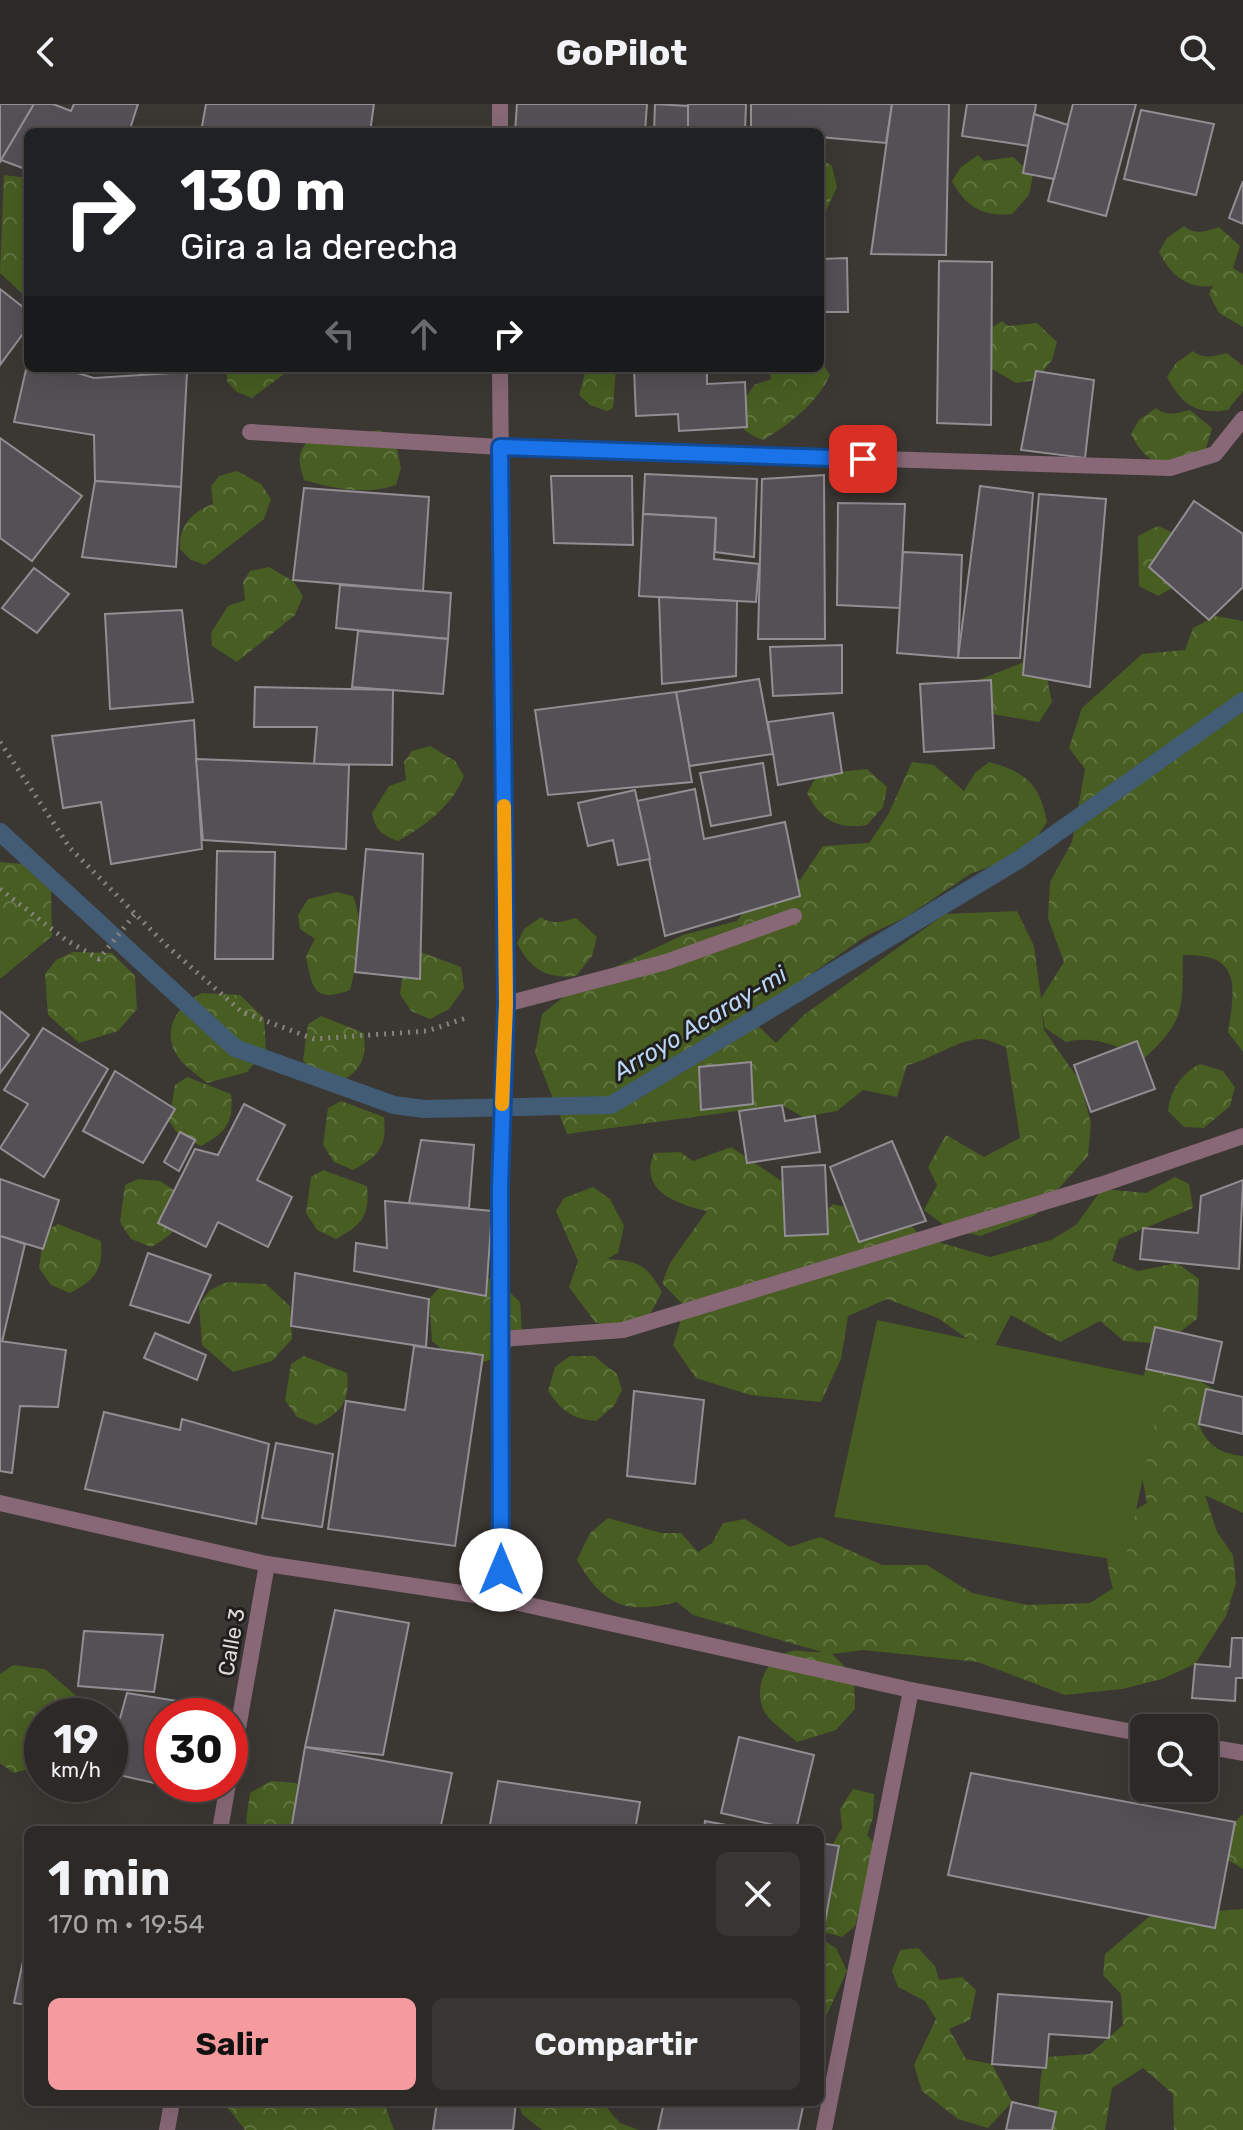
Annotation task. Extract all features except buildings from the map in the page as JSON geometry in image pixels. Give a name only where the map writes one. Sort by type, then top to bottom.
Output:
[{"type":"street","points":[[500,104],[500,128]]},
{"type":"street","points":[[500,372],[506,1004],[500,1188],[501,1599]]},
{"type":"street","points":[[250,432],[500,447],[1170,468],[1215,454],[1243,419]]},
{"type":"street","points":[[506,1004],[666,962],[794,916]]},
{"type":"street","points":[[502,1339],[623,1330],[1100,1185],[1243,1136]]},
{"type":"street","points":[[0,1503],[267,1564],[501,1599],[911,1690],[1130,1731]]},
{"type":"street","name":"Calle 3","points":[[243,1698],[267,1564]]},
{"type":"street","points":[[824,2130],[911,1690]]},
{"type":"street","points":[[1218,1749],[1243,1753]]},
{"type":"street","points":[[221,1826],[225,1802]]},
{"type":"street","points":[[167,2130],[171,2106]]},
{"type":"path","points":[[0,742],[70,848],[135,914],[242,1012],[314,1039],[427,1031],[506,1004]]},
{"type":"path","points":[[0,889],[66,940],[99,959],[135,914]]},
{"type":"green space","points":[[978,155],[984,161],[1013,157],[1033,175],[1029,195],[1012,214],[992,214],[976,208],[963,198],[952,181],[961,167]]},
{"type":"green space","points":[[824,161],[832,166],[837,187],[824,215]]},
{"type":"green space","points":[[4,175],[24,178],[24,295],[0,273]]},
{"type":"green space","points":[[1184,226],[1196,232],[1219,227],[1240,246],[1233,268],[1243,274],[1243,327],[1219,313],[1209,294],[1213,286],[1195,285],[1180,279],[1159,252],[1167,238]]},
{"type":"green space","points":[[1002,321],[1008,326],[1037,323],[1057,342],[1052,360],[1036,380],[1016,383],[987,366],[985,332]]},
{"type":"green space","points":[[1193,351],[1205,356],[1227,353],[1243,366],[1243,391],[1228,410],[1207,411],[1191,406],[1178,395],[1167,377],[1176,363]]},
{"type":"green space","points":[[824,365],[830,375],[802,412],[763,440],[742,427],[736,412],[754,385],[771,379],[770,372],[824,372]]},
{"type":"green space","points":[[227,372],[287,372],[252,398],[237,392],[227,382]]},
{"type":"green space","points":[[616,372],[613,408],[607,411],[590,405],[579,395],[585,373]]},
{"type":"green space","points":[[1156,408],[1168,413],[1190,410],[1212,428],[1206,448],[1191,467],[1155,461],[1142,452],[1131,434],[1139,420]]},
{"type":"green space","points":[[380,430],[395,440],[401,468],[396,485],[374,490],[350,490],[304,480],[300,459],[308,441]]},
{"type":"green space","points":[[237,471],[261,484],[271,499],[264,519],[205,565],[190,559],[180,549],[184,526],[193,515],[213,504],[211,486],[219,476]]},
{"type":"green space","points":[[1158,526],[1176,534],[1192,558],[1172,588],[1158,596],[1139,586],[1138,536]]},
{"type":"green space","points":[[269,567],[293,581],[303,596],[295,615],[237,662],[212,646],[211,633],[228,606],[245,600],[243,582],[250,571]]},
{"type":"green space","points":[[1216,616],[1243,621],[1243,1052],[1228,1032],[1232,1001],[1230,976],[1216,960],[1202,956],[1183,955],[1179,1013],[1168,1034],[1144,1059],[1096,1041],[1066,1042],[1045,1028],[1041,1003],[1044,1030],[1080,1081],[1091,1123],[1088,1156],[1034,1216],[980,1236],[949,1229],[924,1210],[937,1185],[928,1167],[946,1135],[984,1157],[1020,1138],[1006,1047],[987,1040],[963,1042],[907,1065],[897,1097],[863,1090],[837,1111],[803,1117],[782,1105],[567,1134],[535,1053],[542,1014],[581,983],[683,935],[737,921],[778,868],[800,880],[823,846],[869,843],[888,815],[912,762],[934,765],[964,791],[975,773],[989,762],[1013,770],[1035,789],[1047,822],[1026,853],[970,874],[906,917],[866,936],[749,1017],[776,1043],[805,1014],[945,914],[1017,911],[1034,946],[1041,998],[1064,962],[1048,918],[1050,882],[1072,842],[1085,769],[1069,748],[1082,708],[1142,654],[1185,650],[1193,628]]},
{"type":"green space","points":[[1042,655],[1052,702],[1039,722],[992,714],[976,681]]},
{"type":"green space","points":[[430,746],[455,761],[464,776],[453,796],[437,814],[398,841],[380,831],[372,813],[389,786],[406,780],[404,762],[412,751]]},
{"type":"green space","points":[[832,767],[839,772],[867,769],[887,787],[883,807],[867,825],[838,824],[824,816],[812,802],[807,793],[815,779]]},
{"type":"green space","points":[[0,862],[23,864],[51,891],[52,936],[0,979]]},
{"type":"green space","points":[[337,892],[353,896],[359,919],[359,943],[350,990],[328,995],[316,990],[310,976],[306,956],[315,939],[300,929],[298,915],[308,899]]},
{"type":"green space","points":[[541,917],[554,922],[576,918],[597,937],[592,956],[576,976],[548,974],[533,966],[522,952],[517,943],[524,929]]},
{"type":"green space","points":[[418,951],[461,967],[464,988],[449,1009],[430,1019],[411,1011],[400,994],[405,957]]},
{"type":"green space","points":[[73,952],[112,953],[135,976],[137,1009],[118,1031],[79,1043],[48,1015],[45,974],[56,960]]},
{"type":"green space","points":[[202,993],[240,995],[264,1018],[266,1050],[247,1072],[207,1083],[178,1057],[171,1037],[174,1019],[186,1004]]},
{"type":"green space","points":[[321,1016],[364,1033],[364,1052],[359,1066],[333,1086],[314,1078],[303,1060],[308,1024]]},
{"type":"green space","points":[[1200,1064],[1223,1071],[1235,1087],[1230,1106],[1204,1128],[1184,1127],[1168,1111],[1169,1103],[1178,1083]]},
{"type":"green space","points":[[187,1077],[231,1094],[231,1112],[226,1126],[201,1146],[180,1137],[169,1121],[175,1085]]},
{"type":"green space","points":[[341,1101],[384,1117],[384,1136],[379,1150],[353,1170],[334,1162],[323,1145],[328,1108]]},
{"type":"green space","points":[[731,1147],[783,1182],[814,1225],[833,1204],[910,1224],[921,1237],[990,1257],[1051,1240],[1076,1225],[1102,1189],[1146,1193],[1175,1177],[1189,1184],[1193,1208],[1119,1239],[1112,1261],[1138,1271],[1177,1263],[1199,1279],[1197,1319],[1164,1344],[1124,1341],[1100,1321],[1060,1342],[1011,1315],[990,1355],[938,1318],[887,1299],[848,1316],[841,1359],[821,1402],[750,1395],[696,1378],[673,1345],[685,1307],[662,1283],[670,1263],[707,1211],[663,1194],[651,1177],[650,1166],[654,1153],[680,1152],[693,1161]]},
{"type":"green space","points":[[323,1170],[367,1186],[367,1205],[362,1218],[336,1239],[317,1230],[306,1213],[311,1177]]},
{"type":"green space","points":[[138,1179],[160,1181],[182,1195],[182,1213],[177,1227],[151,1247],[131,1239],[120,1222],[125,1185]]},
{"type":"green space","points":[[593,1187],[610,1199],[624,1226],[618,1253],[607,1259],[640,1265],[662,1292],[649,1316],[618,1326],[596,1323],[569,1287],[578,1261],[556,1211],[564,1198]]},
{"type":"green space","points":[[58,1224],[101,1241],[101,1259],[96,1273],[70,1293],[51,1285],[39,1268],[44,1232]]},
{"type":"green space","points":[[458,1277],[496,1279],[520,1302],[522,1335],[503,1356],[464,1368],[432,1341],[429,1299],[441,1286]]},
{"type":"green space","points":[[227,1282],[266,1284],[290,1306],[292,1339],[272,1361],[233,1372],[202,1345],[199,1304],[210,1290]]},
{"type":"green space","points":[[877,1320],[1164,1380],[1125,1561],[834,1517]]},
{"type":"green space","points":[[304,1356],[347,1373],[347,1391],[342,1405],[317,1425],[297,1417],[285,1400],[291,1364]]},
{"type":"green space","points":[[570,1356],[594,1356],[617,1374],[622,1390],[614,1406],[596,1421],[568,1413],[548,1391],[555,1367]]},
{"type":"green space","points":[[1176,1358],[1198,1380],[1221,1393],[1199,1424],[1215,1447],[1243,1456],[1243,1513],[1205,1495],[1217,1532],[1233,1555],[1236,1583],[1226,1616],[1195,1664],[1162,1679],[1122,1689],[1065,1695],[978,1662],[863,1650],[832,1654],[854,1676],[855,1709],[836,1730],[797,1742],[768,1717],[760,1698],[760,1688],[767,1668],[782,1654],[792,1651],[822,1652],[693,1615],[677,1602],[644,1607],[618,1603],[597,1588],[577,1560],[590,1533],[608,1518],[661,1533],[681,1533],[698,1552],[712,1543],[723,1523],[745,1519],[790,1547],[820,1537],[882,1565],[927,1565],[972,1593],[1027,1605],[1090,1603],[1113,1588],[1107,1560],[1110,1537],[1123,1519],[1147,1503],[1136,1435],[1140,1384],[1146,1369]]},
{"type":"green space","points":[[13,1665],[45,1669],[79,1698],[24,1698],[24,1770],[14,1773],[0,1763],[0,1674]]},
{"type":"green space","points":[[271,1781],[296,1783],[314,1799],[313,1826],[248,1826],[250,1793]]},
{"type":"green space","points":[[853,1789],[874,1794],[873,1818],[867,1835],[879,1849],[855,1926],[842,1937],[824,1932],[824,1876],[828,1852],[842,1828],[840,1809]]},
{"type":"green space","points":[[1243,1814],[1243,1869],[1228,1860],[1235,1822]]},
{"type":"green space","points":[[1243,1909],[1243,2130],[1174,2130],[1173,2094],[1143,2068],[1112,2088],[1105,2130],[1033,2130],[1046,2057],[1090,2054],[1123,2025],[1121,1994],[1103,1975],[1105,1954],[1150,1916]]},
{"type":"green space","points":[[824,1940],[836,1948],[847,1971],[824,2020]]},
{"type":"green space","points":[[918,1948],[935,1966],[939,1980],[962,1977],[976,1990],[970,2020],[949,2029],[966,2059],[992,2064],[1012,2102],[988,2128],[958,2119],[922,2091],[914,2065],[936,2019],[925,2001],[898,1987],[892,1971],[900,1950]]},
{"type":"green space","points":[[226,2106],[385,2106],[394,2130],[245,2130]]},
{"type":"green space","points":[[519,2106],[605,2106],[620,2123],[639,2130],[542,2130],[522,2114]]},
{"type":"waterway","name":"Arroyo Acaray-mi","points":[[0,832],[235,1048],[394,1105],[424,1109],[611,1105],[1020,859],[1243,701]]},
{"type":"slow traffic","points":[[502,1104],[506,1004],[504,806]]},
{"type":"route","points":[[501,1570],[500,1188],[506,1004],[500,447],[863,459]]}]
